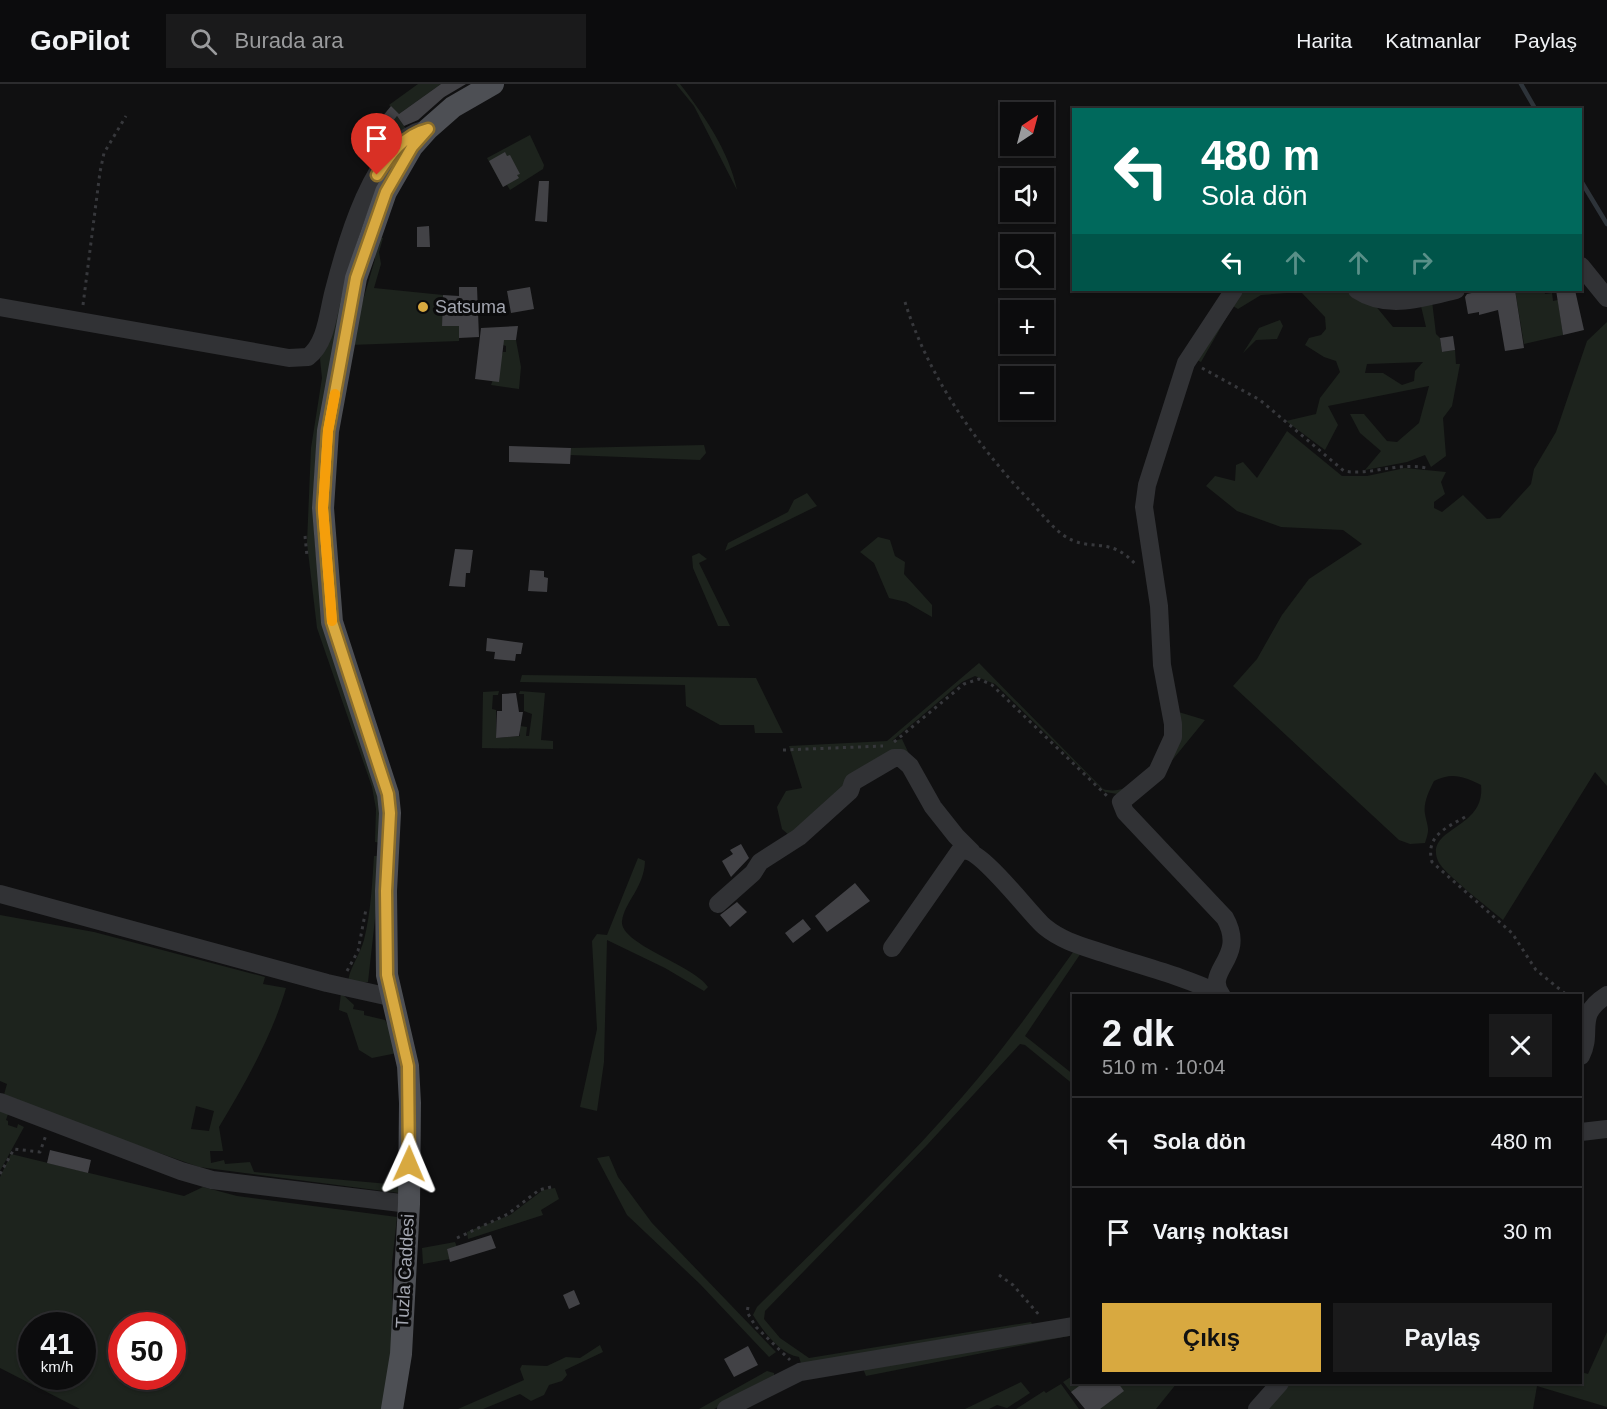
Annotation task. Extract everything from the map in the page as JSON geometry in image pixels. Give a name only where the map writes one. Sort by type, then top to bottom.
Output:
[{"type":"main road","name":"Tuzla Caddesi","points":[[392,1409],[401,1354],[409,1204],[410,1084],[404,1043],[390,997],[386,947],[390,813],[388,794],[332,622],[323,508],[328,431],[356,278],[386,192],[412,147],[428,129],[453,107],[493,84]]},
{"type":"street","points":[[0,307],[289,358],[308,357],[319,345],[334,288],[367,192],[400,143],[418,131],[428,129]]},
{"type":"street","points":[[1582,267],[1607,298]]},
{"type":"street","points":[[1220,994],[1217,987],[1217,978],[1232,950],[1233,931],[1226,918],[1125,812],[1121,802],[1157,771],[1173,737],[1173,724],[1162,665],[1156,589],[1144,507],[1147,484],[1188,359],[1233,291]]},
{"type":"street","points":[[1359,291],[1380,301],[1416,300],[1452,291]]},
{"type":"street","points":[[718,904],[753,873],[760,862],[800,837],[850,791],[853,782],[894,758],[901,758],[910,766],[933,807],[972,852],[1043,926],[1066,941],[1218,994]]},
{"type":"street","points":[[892,948],[959,852],[962,850],[972,852]]},
{"type":"street","points":[[0,894],[390,997]]},
{"type":"street","points":[[1582,1053],[1586,1041],[1585,1020],[1597,1001],[1607,995]]},
{"type":"street","points":[[0,1102],[181,1172],[212,1180],[409,1204]]},
{"type":"street","points":[[1582,1132],[1607,1129]]},
{"type":"street","points":[[726,1409],[800,1372],[1072,1326]]},
{"type":"street","points":[[1257,1409],[1279,1384]]},
{"type":"path","points":[[81,322],[104,153],[126,116]]},
{"type":"path","points":[[905,302],[918,342],[950,396],[985,448],[1012,482],[1063,535],[1073,540],[1113,546],[1122,551],[1156,589]]},
{"type":"path","points":[[1188,359],[1260,400],[1344,471],[1353,473],[1407,465],[1426,468]]},
{"type":"path","points":[[783,750],[888,746],[964,684],[979,679],[992,685],[1009,700],[1102,793],[1121,802]]},
{"type":"path","points":[[1465,817],[1432,840],[1429,851],[1432,862],[1512,933],[1536,970],[1566,994]]},
{"type":"path","points":[[0,1174],[14,1149],[40,1152],[51,1121]]},
{"type":"path","points":[[457,1238],[508,1214],[539,1190],[551,1187]]},
{"type":"path","points":[[999,1275],[1034,1306],[1049,1330]]},
{"type":"path","points":[[748,1307],[747,1312],[756,1327],[794,1364],[791,1376]]},
{"type":"shaded area","points":[[418,84],[441,84],[399,114],[389,105]]},
{"type":"shaded area","points":[[676,84],[680,84],[698,108],[722,147],[737,190],[694,106]]},
{"type":"shaded area","points":[[397,116],[406,129],[377,169],[375,138],[378,140]]},
{"type":"shaded area","points":[[530,135],[544,165],[543,169],[510,190],[507,185],[503,187],[487,158]]},
{"type":"shaded area","points":[[366,201],[336,334],[319,428],[314,519],[317,562],[379,785],[382,843],[375,842],[376,809],[372,787],[317,628],[307,543],[311,448],[322,378],[320,359],[336,288]]},
{"type":"shaded area","points":[[375,237],[383,238],[379,252],[381,264],[374,288],[443,295],[442,325],[459,326],[459,341],[350,345],[375,259]]},
{"type":"shaded area","points":[[1236,291],[1354,291],[1374,304],[1393,327],[1426,327],[1420,302],[1432,301],[1436,334],[1440,338],[1442,352],[1455,350],[1456,364],[1460,364],[1452,406],[1443,418],[1446,456],[1431,467],[1425,455],[1407,462],[1365,470],[1381,451],[1360,433],[1350,414],[1364,414],[1387,441],[1397,442],[1419,423],[1429,386],[1328,406],[1338,425],[1325,450],[1286,421],[1316,414],[1320,398],[1340,372],[1336,361],[1324,357],[1305,345],[1309,338],[1321,335],[1326,329],[1325,317],[1301,292],[1261,295],[1238,309],[1233,306],[1201,362],[1191,357]],"holes":[[[1423,362],[1415,371],[1414,381],[1402,385],[1383,373],[1365,373],[1367,364]]]},
{"type":"shaded area","points":[[1515,291],[1552,293],[1553,301],[1558,300],[1563,335],[1524,344]]},
{"type":"shaded area","points":[[1280,320],[1283,326],[1277,339],[1256,340],[1243,353],[1259,328]]},
{"type":"shaded area","points":[[1607,322],[1607,786],[1595,772],[1503,920],[1441,866],[1436,850],[1440,841],[1474,811],[1480,800],[1481,785],[1458,776],[1434,781],[1425,806],[1428,834],[1425,843],[1410,844],[1399,840],[1233,686],[1257,659],[1282,615],[1309,579],[1362,544],[1343,530],[1281,527],[1237,511],[1206,486],[1215,476],[1235,481],[1236,465],[1243,462],[1257,478],[1287,431],[1342,476],[1367,476],[1405,468],[1446,472],[1441,482],[1445,494],[1434,502],[1434,508],[1442,512],[1463,495],[1487,519],[1500,518],[1531,484],[1534,469],[1556,432],[1587,341]]},
{"type":"shaded area","points":[[502,340],[516,340],[521,367],[519,389],[491,385],[503,352],[506,352],[506,346],[503,345]]},
{"type":"shaded area","points":[[704,445],[706,453],[700,460],[570,455],[571,448]]},
{"type":"shaded area","points":[[807,493],[817,506],[725,551],[728,543],[788,512],[794,500]]},
{"type":"shaded area","points":[[878,537],[890,540],[895,556],[905,562],[904,574],[932,605],[932,617],[906,602],[889,598],[874,563],[860,552]]},
{"type":"shaded area","points":[[699,553],[707,559],[699,563],[730,626],[718,626],[693,568],[692,556]]},
{"type":"shaded area","points":[[979,663],[1103,789],[1122,789],[1143,775],[1124,795],[1105,792],[995,684],[975,676],[962,682],[892,741],[902,739],[909,754],[790,836],[782,829],[777,807],[786,791],[802,788],[789,746],[887,741]]},
{"type":"shaded area","points":[[522,675],[756,678],[783,733],[755,733],[754,725],[720,725],[686,706],[685,685],[520,682]]},
{"type":"shaded area","points":[[499,691],[498,695],[493,695],[492,709],[496,710],[496,738],[520,736],[520,726],[527,727],[526,736],[529,736],[532,714],[524,711],[524,694],[519,694],[520,691],[545,693],[541,740],[553,741],[553,749],[482,748],[483,692]]},
{"type":"shaded area","points":[[1172,710],[1205,720],[1165,769]]},
{"type":"shaded area","points":[[374,856],[382,856],[368,982],[348,984],[366,930]]},
{"type":"shaded area","points":[[638,858],[645,861],[644,871],[624,914],[622,921],[624,930],[644,946],[689,971],[708,987],[704,991],[665,968],[607,940],[604,1062],[597,1111],[580,1107],[597,1029],[592,941],[597,934],[607,935]]},
{"type":"shaded area","points":[[0,915],[94,932],[265,977],[263,984],[286,988],[266,1042],[219,1127],[223,1151],[210,1151],[211,1163],[224,1160],[225,1164],[250,1162],[254,1172],[400,1185],[399,1193],[199,1167],[3,1098],[7,1084],[0,1081]],"holes":[[[196,1106],[214,1111],[209,1131],[191,1129]]]},
{"type":"shaded area","points":[[1076,948],[1083,950],[1025,1036],[1072,1073],[1072,1083],[1025,1045],[1020,1044],[927,1145],[765,1311],[764,1319],[780,1338],[809,1358],[1031,1322],[1034,1328],[802,1367],[799,1357],[779,1347],[762,1328],[753,1315],[757,1307],[939,1123],[978,1078]]},
{"type":"shaded area","points":[[341,993],[354,1005],[353,1009],[364,1011],[364,1015],[385,1020],[393,1036],[397,1053],[372,1058],[359,1050],[347,1013],[339,1010]]},
{"type":"shaded area","points":[[0,1107],[9,1111],[6,1120],[8,1125],[17,1128],[18,1124],[24,1127],[0,1171]]},
{"type":"shaded area","points":[[11,1154],[184,1196],[203,1187],[237,1196],[397,1217],[392,1263],[393,1355],[383,1409],[80,1409],[43,1390],[96,1390],[96,1312],[18,1312],[18,1377],[0,1368],[0,1177]]},
{"type":"shaded area","points":[[609,1156],[618,1177],[652,1223],[776,1352],[769,1357],[700,1284],[627,1215],[597,1158]]},
{"type":"shaded area","points":[[555,1188],[559,1199],[541,1210],[543,1215],[468,1239],[467,1232],[510,1215],[543,1190]]},
{"type":"shaded area","points":[[455,1242],[457,1247],[447,1249],[450,1259],[423,1264],[422,1248]]},
{"type":"shaded area","points":[[1072,1330],[1072,1335],[866,1376],[862,1366]]},
{"type":"shaded area","points":[[1607,1332],[1607,1407],[1537,1386],[1533,1409],[1264,1409],[1287,1384],[1582,1384],[1582,1372],[1588,1374]]},
{"type":"shaded area","points":[[600,1345],[603,1352],[565,1370],[567,1375],[562,1381],[549,1385],[544,1395],[531,1401],[520,1394],[483,1409],[458,1409],[524,1380],[520,1369],[522,1365],[547,1366],[566,1357],[580,1358]]},
{"type":"shaded area","points":[[767,1371],[774,1373],[774,1379],[714,1409],[699,1409]]},
{"type":"shaded area","points":[[1072,1376],[1072,1384],[1176,1384],[1156,1409],[1085,1409],[1063,1382]]},
{"type":"shaded area","points":[[1021,1382],[1030,1393],[1007,1408],[997,1405],[989,1409],[965,1409]]},
{"type":"shaded area","points":[[1061,1384],[1079,1409],[1016,1409],[1044,1391],[1046,1393]]},
{"type":"building","points":[[441,84],[466,84],[444,97],[418,120],[404,126],[397,116],[378,140],[369,133],[391,106],[399,114]]},
{"type":"building","points":[[505,152],[507,156],[510,155],[520,174],[517,175],[519,178],[503,187],[489,161]]},
{"type":"building","points":[[539,181],[549,181],[547,222],[535,221]]},
{"type":"building","points":[[429,226],[430,247],[417,247],[417,227]]},
{"type":"building","points":[[459,287],[477,287],[479,337],[459,338],[459,326],[442,326],[443,295],[459,296]]},
{"type":"building","points":[[530,287],[534,309],[511,313],[507,291]]},
{"type":"building","points":[[1480,291],[1515,291],[1524,348],[1505,351],[1498,310],[1479,315],[1479,312],[1468,314],[1465,297],[1467,294]]},
{"type":"building","points":[[1556,291],[1575,291],[1584,330],[1563,335]]},
{"type":"building","points":[[518,326],[516,340],[504,340],[499,382],[475,379],[481,328]]},
{"type":"building","points":[[1453,336],[1455,350],[1442,352],[1440,338]]},
{"type":"building","points":[[509,446],[571,448],[570,464],[509,462]]},
{"type":"building","points":[[455,549],[473,550],[470,573],[466,573],[465,587],[449,586]]},
{"type":"building","points":[[530,570],[544,571],[544,577],[548,578],[547,592],[528,591]]},
{"type":"building","points":[[487,638],[523,643],[521,654],[516,654],[515,661],[494,659],[495,652],[486,651]]},
{"type":"building","points":[[516,693],[519,712],[523,712],[519,736],[496,738],[497,711],[502,711],[502,694]]},
{"type":"building","points":[[741,844],[749,858],[731,877],[722,861],[733,854],[730,850]]},
{"type":"building","points":[[855,883],[870,901],[827,932],[815,916]]},
{"type":"building","points":[[737,902],[747,912],[730,927],[720,915]]},
{"type":"building","points":[[803,919],[811,929],[793,943],[785,933]]},
{"type":"building","points":[[50,1150],[91,1160],[88,1173],[47,1163]]},
{"type":"building","points":[[491,1235],[496,1248],[450,1262],[447,1249]]},
{"type":"building","points":[[574,1290],[580,1304],[569,1309],[563,1295]]},
{"type":"building","points":[[748,1346],[758,1365],[734,1377],[724,1359]]},
{"type":"building","points":[[1082,1384],[1119,1384],[1124,1391],[1100,1409],[1085,1409],[1071,1392]]},
{"type":"waterway","points":[[1521,84],[1535,108]]},
{"type":"waterway","points":[[1582,183],[1607,224]]},
{"type":"slow traffic","points":[[332,621],[323,508],[328,431],[335,394]]},
{"type":"place","name":"Satsuma","points":[[423,307]]},
{"type":"route","points":[[377,175],[400,143],[418,131],[428,129],[412,147],[386,192],[356,278],[328,431],[323,508],[332,622],[388,794],[390,813],[386,891],[387,975],[408,1066],[410,1084],[409,1164]]}]
